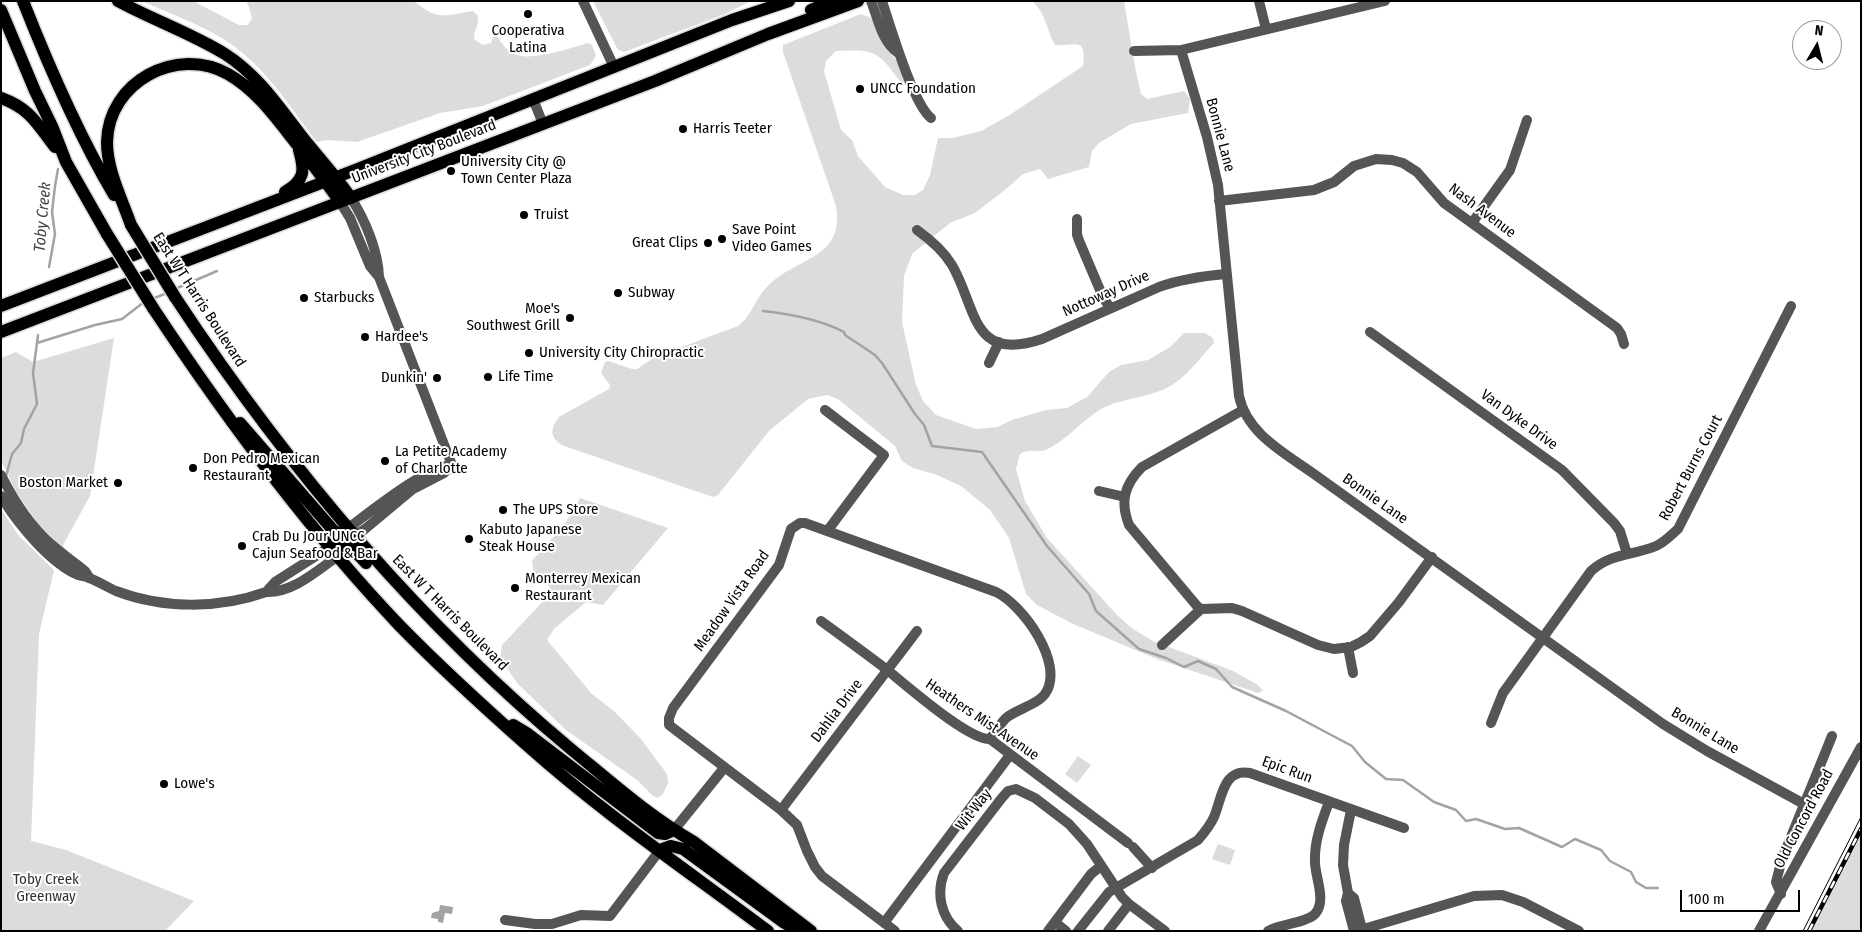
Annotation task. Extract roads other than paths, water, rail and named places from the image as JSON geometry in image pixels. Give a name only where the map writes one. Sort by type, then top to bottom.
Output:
[{"type":"main road","name":"East W T Harris Boulevard","points":[[23,1],[46,59],[73,118],[131,226],[175,297],[250,406],[350,533],[443,630],[513,699],[556,737],[674,830],[694,842],[811,931]]},
{"type":"main road","points":[[118,1],[211,46],[240,64],[270,95],[304,140],[345,200]]},
{"type":"main road","name":"University City Boulevard","points":[[1,306],[331,179],[732,20],[789,1]]},
{"type":"main road","points":[[768,34],[787,22],[832,1]]},
{"type":"main road","name":"University City Boulevard","points":[[1,332],[654,81],[768,34],[858,1]]},
{"type":"main road","points":[[1,10],[34,91],[52,126],[66,162]]},
{"type":"main road","points":[[131,226],[110,168],[108,134],[112,114],[122,96],[138,81],[155,71],[175,65],[196,64],[210,67],[229,75],[252,92],[299,147],[331,179]]},
{"type":"main road","points":[[1,98],[20,107],[32,116],[66,162],[107,234],[153,308],[259,460],[334,551],[400,625],[488,710],[586,795],[768,931]]},
{"type":"main road","points":[[263,205],[298,182],[303,169],[299,147]]},
{"type":"main road","points":[[216,400],[255,438],[333,530],[340,535],[350,533]]},
{"type":"main road","points":[[334,551],[339,545],[353,549],[408,606],[428,622],[443,630]]},
{"type":"main road","points":[[488,710],[528,734],[656,831],[662,834],[674,830]]},
{"type":"main road","points":[[660,850],[671,846],[682,849],[783,922],[799,931]]},
{"type":"street","points":[[583,1],[614,67]]},
{"type":"street","points":[[871,1],[887,42],[898,53]]},
{"type":"street","points":[[882,1],[896,40],[898,53],[922,108],[931,118]]},
{"type":"street","points":[[1259,1],[1266,29]]},
{"type":"street","points":[[1134,51],[1180,50],[1384,1]]},
{"type":"street","name":"Bonnie Lane","points":[[1180,50],[1211,153],[1219,201],[1237,380],[1243,410],[1263,436],[1682,736],[1804,804]]},
{"type":"street","points":[[533,99],[543,124]]},
{"type":"street","points":[[1472,223],[1510,170],[1527,120]]},
{"type":"street","name":"Nash Avenue","points":[[1219,201],[1314,190],[1334,182],[1354,166],[1365,161],[1387,159],[1403,163],[1417,172],[1444,203],[1617,328],[1624,344]]},
{"type":"street","points":[[345,200],[357,207],[377,256],[380,277],[452,465],[444,473],[413,489],[365,529],[350,533]]},
{"type":"street","points":[[1077,219],[1077,235],[1103,297],[1110,308]]},
{"type":"street","points":[[917,230],[935,243],[956,272],[976,322],[982,332],[999,342],[988,363]]},
{"type":"street","name":"Nottoway Drive","points":[[999,342],[1028,344],[1159,287],[1197,277],[1226,274]]},
{"type":"street","name":"Robert Burns Court","points":[[1492,723],[1503,693],[1591,571],[1604,561],[1660,544],[1678,529],[1791,306]]},
{"type":"street","name":"Van Dyke Drive","points":[[1370,332],[1571,478],[1620,531],[1627,554]]},
{"type":"street","points":[[825,410],[884,455],[828,530]]},
{"type":"street","points":[[1201,609],[1132,529],[1126,515],[1125,497],[1131,479],[1142,467],[1243,410]]},
{"type":"street","points":[[1,475],[16,502],[42,537],[85,571],[89,577]]},
{"type":"street","points":[[1098,491],[1125,497]]},
{"type":"street","points":[[1,496],[21,526],[41,548],[72,572],[89,577],[106,587],[127,595],[174,604],[224,602],[266,592],[275,582],[334,551]]},
{"type":"street","name":"Meadow Vista Road","points":[[895,931],[822,876],[806,851],[797,825],[781,810],[669,725],[669,718],[673,708],[779,565],[791,529],[805,522],[1004,596],[1012,602],[1030,625],[1048,654],[1050,663],[1049,681],[1045,694],[1006,718],[990,739]]},
{"type":"street","points":[[1162,645],[1201,609],[1232,608],[1318,645],[1334,649],[1348,647],[1370,636],[1399,602],[1432,557]]},
{"type":"street","name":"Heathers Mist Avenue","points":[[821,621],[887,670],[927,703],[976,736],[990,739],[1130,845],[1152,868]]},
{"type":"street","name":"Dahlia Drive","points":[[781,810],[917,631]]},
{"type":"street","points":[[1348,647],[1353,672]]},
{"type":"street","points":[[1781,894],[1776,882],[1777,876],[1832,736]]},
{"type":"street","name":"Old Concord Road","points":[[1759,931],[1861,746]]},
{"type":"street","points":[[884,924],[1010,755]]},
{"type":"street","points":[[674,830],[724,768]]},
{"type":"street","name":"Epic Run","points":[[1078,931],[1108,892],[1198,840],[1214,818],[1228,781],[1236,773],[1242,771],[1404,828]]},
{"type":"street","name":"Wit Way","points":[[958,931],[950,924],[943,911],[940,898],[940,883],[944,873],[1008,791],[1016,789],[1035,798],[1069,824],[1088,844],[1115,888],[1129,904],[1165,931]]},
{"type":"street","points":[[1268,931],[1284,924],[1308,918],[1318,910],[1320,901],[1315,862],[1320,828],[1329,802]]},
{"type":"street","points":[[1351,810],[1344,845],[1343,865],[1348,893],[1354,898],[1352,906],[1358,930],[1474,896],[1502,895],[1523,902],[1579,931]]},
{"type":"street","points":[[505,920],[552,924],[581,915],[610,916],[660,850]]},
{"type":"street","points":[[1048,931],[1090,874],[1101,866]]},
{"type":"street","points":[[1108,931],[1129,904]]},
{"type":"street","points":[[1055,922],[1066,931]]},
{"type":"waterway","name":"Toby Creek","points":[[49,267],[55,234],[52,212],[58,169]]},
{"type":"waterway","points":[[175,289],[217,271]]},
{"type":"waterway","points":[[152,299],[167,293]]},
{"type":"waterway","points":[[37,343],[95,325],[122,319],[144,302]]},
{"type":"waterway","points":[[763,311],[805,318],[834,327],[844,332],[845,335],[875,355],[924,425],[932,446],[982,452],[1047,546],[1089,594],[1096,611],[1139,649],[1166,658],[1184,667],[1198,661],[1216,669],[1232,687],[1286,711],[1352,746],[1365,762],[1386,779],[1403,780],[1434,802],[1456,810],[1466,821],[1476,819],[1505,829],[1519,828],[1562,847],[1575,839],[1601,850],[1610,861],[1631,872],[1636,882],[1646,888],[1658,888]]},
{"type":"waterway","name":"Toby Creek","points":[[6,476],[12,454],[21,443],[24,429],[37,404],[33,373],[38,335]]},
{"type":"tram line","points":[[1803,931],[1861,817]]},
{"type":"railway","points":[[1809,931],[1861,829]]},
{"type":"place","name":"Cooperativa Latina","points":[[528,14]]},
{"type":"place","name":"UNCC Foundation","points":[[860,89]]},
{"type":"place","name":"Harris Teeter","points":[[683,129]]},
{"type":"place","name":"University City @ Town Center Plaza","points":[[451,171]]},
{"type":"place","name":"Truist","points":[[524,215]]},
{"type":"place","name":"Save Point Video Games","points":[[722,239]]},
{"type":"place","name":"Great Clips","points":[[708,243]]},
{"type":"place","name":"Subway","points":[[618,293]]},
{"type":"place","name":"Starbucks","points":[[304,298]]},
{"type":"place","name":"Moe's Southwest Grill","points":[[570,318]]},
{"type":"place","name":"Hardee's","points":[[365,337]]},
{"type":"place","name":"University City Chiropractic","points":[[529,353]]},
{"type":"place","name":"Life Time","points":[[488,377]]},
{"type":"place","name":"Dunkin'","points":[[437,378]]},
{"type":"place","name":"La Petite Academy of Charlotte","points":[[385,461]]},
{"type":"place","name":"Don Pedro Mexican Restaurant","points":[[193,468]]},
{"type":"place","name":"Boston Market","points":[[118,483]]},
{"type":"place","name":"The UPS Store","points":[[503,510]]},
{"type":"place","name":"Kabuto Japanese Steak House","points":[[469,539]]},
{"type":"place","name":"Crab Du Jour UNCC Cajun Seafood & Bar","points":[[242,546]]},
{"type":"place","name":"Monterrey Mexican Restaurant","points":[[515,588]]},
{"type":"place","name":"Lowe's","points":[[164,784]]},
{"type":"park label","name":"Toby Creek Greenway","points":[[46,888]]}]
